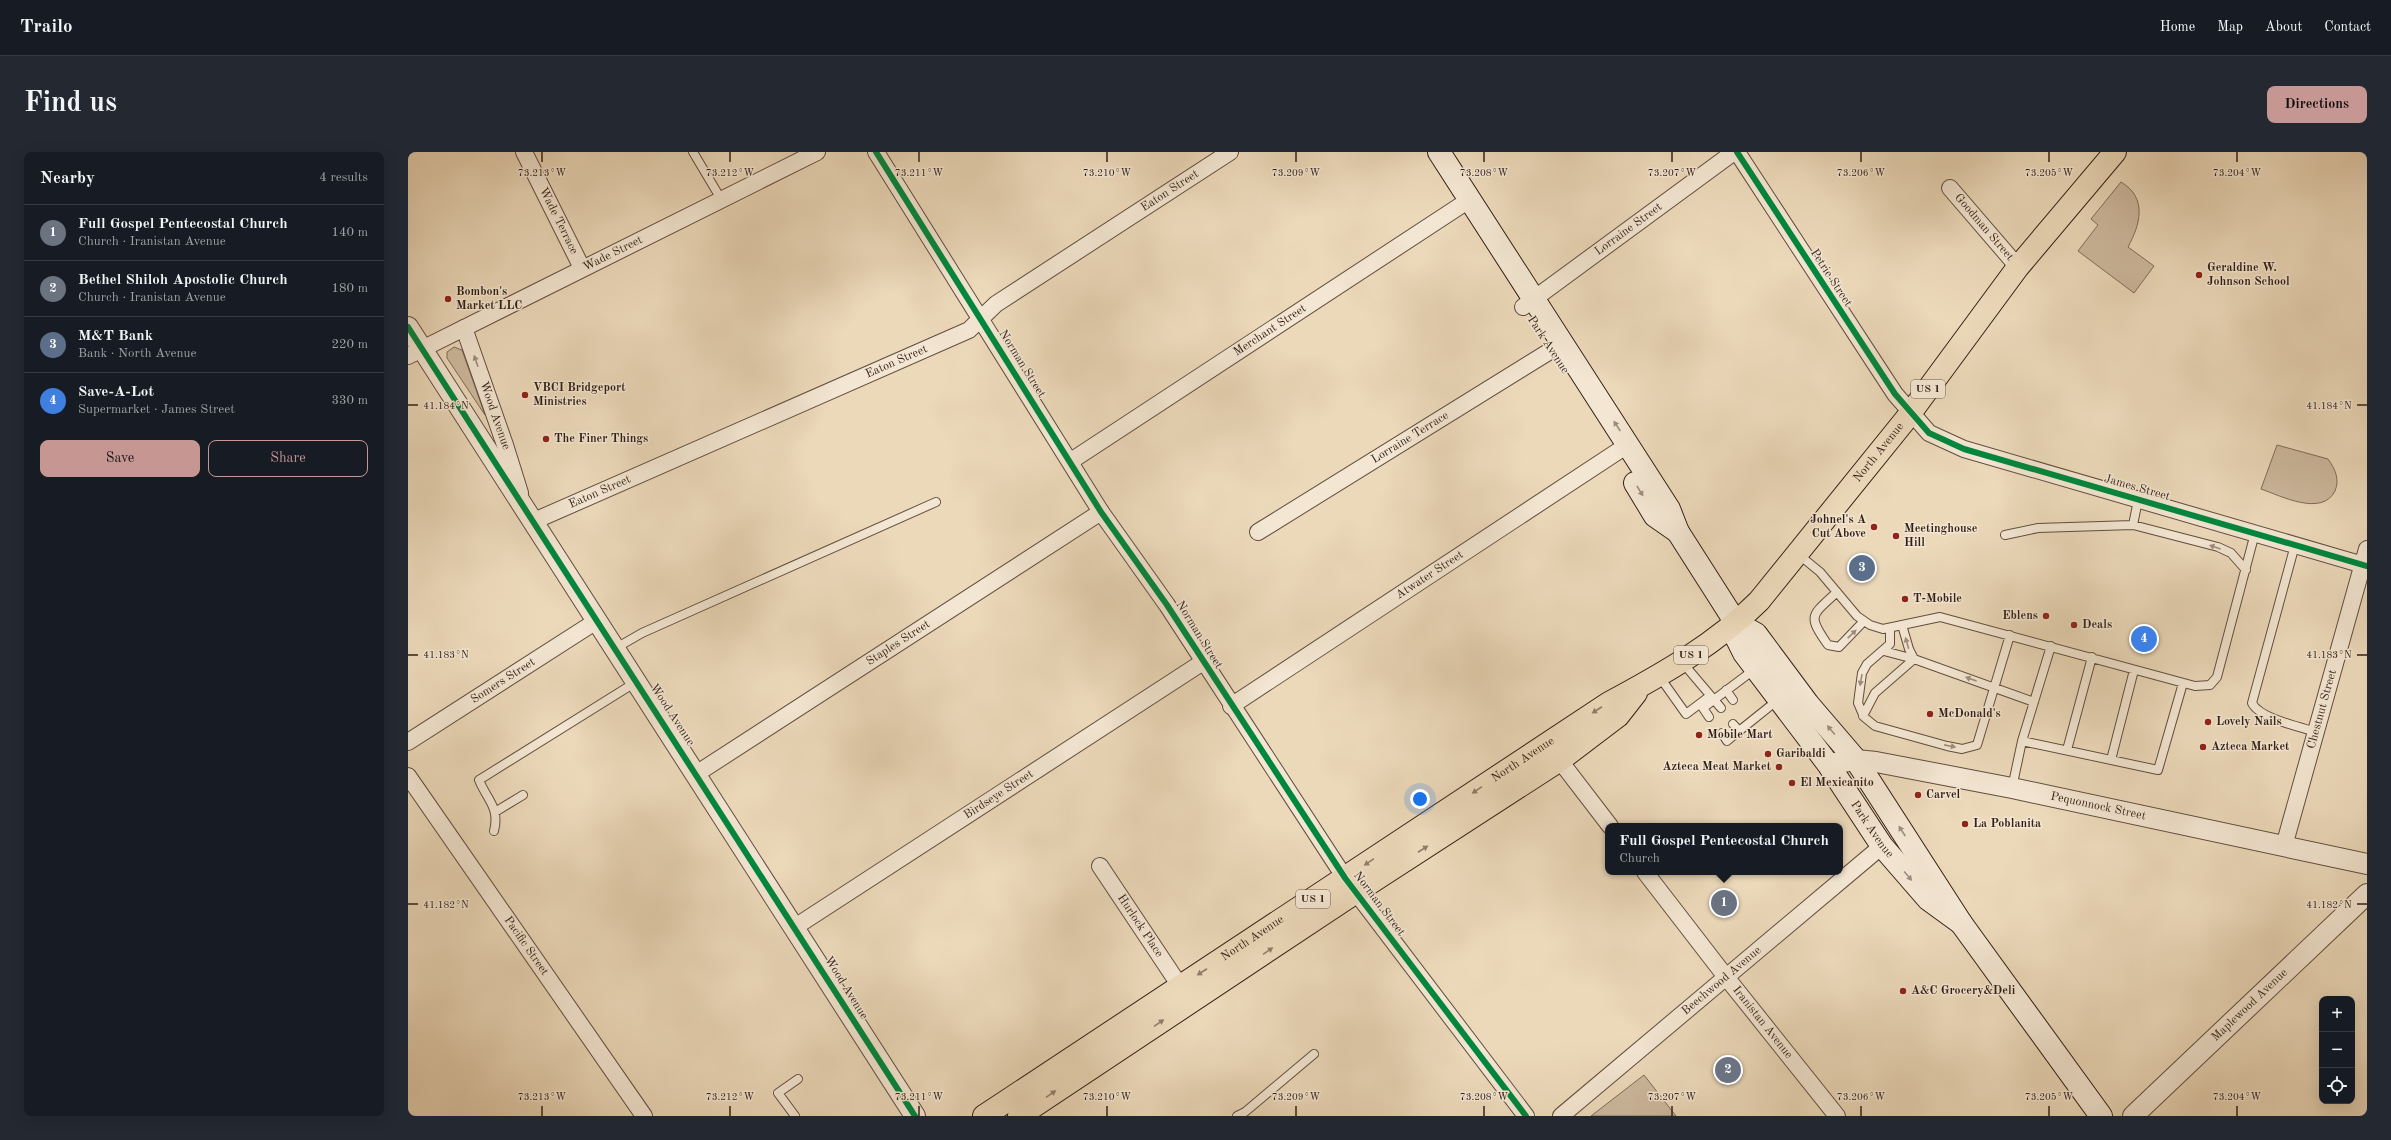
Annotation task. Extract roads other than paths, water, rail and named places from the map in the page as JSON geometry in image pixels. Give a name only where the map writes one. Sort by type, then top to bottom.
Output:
[{"type":"main road","name":"North Avenue","points":[[1019,1116],[1350,885],[1553,752],[1609,702],[1651,680],[1713,642],[1736,623],[1758,601],[1910,414],[2018,267],[2115,152]]},
{"type":"main road","name":"Park Avenue","points":[[1435,154],[1464,203],[1623,448],[1669,509],[1678,532],[1736,623],[1740,646],[1828,764],[1882,846],[1928,899],[1961,923]]},
{"type":"main road","name":"Park Avenue","points":[[1736,623],[1756,634],[1808,704],[1856,760],[1961,923],[2101,1116]]},
{"type":"main road","name":"North Avenue","points":[[984,1116],[1180,986],[1350,885]]},
{"type":"street","name":"Wade Terrace","points":[[524,152],[582,268]]},
{"type":"street","name":"Wade Street","points":[[415,352],[817,152]]},
{"type":"street","name":"Norman Street","points":[[876,152],[1102,512],[1167,605],[1231,706],[1350,885],[1526,1116]]},
{"type":"street","name":"Eaton Street","points":[[534,521],[969,330],[996,304],[1230,152]]},
{"type":"street","name":"Lorraine Street","points":[[1529,303],[1734,152]]},
{"type":"street","name":"Petrie Street","points":[[1737,152],[1882,377],[1910,414]]},
{"type":"street","name":"Goodman Street","points":[[1950,188],[2018,267]]},
{"type":"street","name":"Merchant Street","points":[[1071,461],[1464,203]]},
{"type":"street","name":"Wood Avenue","points":[[408,327],[415,352],[523,504],[915,1116]]},
{"type":"street","name":"Wood Avenue","points":[[464,328],[505,445],[523,504]]},
{"type":"street","name":"Lorraine Terrace","points":[[1258,532],[1557,347]]},
{"type":"street","name":"James Street","points":[[1910,414],[1929,433],[1951,445],[2365,565]]},
{"type":"street","name":"Atwater Street","points":[[1231,706],[1623,448]]},
{"type":"street","name":"Staples Street","points":[[696,774],[1102,512]]},
{"type":"street","name":"Chestnut Street","points":[[2284,846],[2365,565],[2367,549]]},
{"type":"street","name":"Somers Street","points":[[408,742],[598,620]]},
{"type":"street","name":"Birdseye Street","points":[[795,927],[1203,662]]},
{"type":"street","points":[[1553,752],[1608,823]]},
{"type":"street","name":"Pequonnock Street","points":[[1828,764],[1856,760],[1876,762],[2012,788],[2367,864]]},
{"type":"street","name":"Pacific Street","points":[[408,776],[644,1116]]},
{"type":"street","name":"Beechwood Avenue","points":[[1562,1116],[1882,846]]},
{"type":"street","name":"Hurlock Place","points":[[1100,866],[1180,986]]},
{"type":"street","name":"Iranistan Avenue","points":[[1647,875],[1726,977],[1837,1116]]},
{"type":"street","name":"Maplewood Avenue","points":[[2133,1116],[2367,894]]},
{"type":"lane","points":[[693,152],[721,199]]},
{"type":"lane","points":[[2133,525],[2138,500]]},
{"type":"lane","points":[[616,648],[656,627],[936,502]]},
{"type":"lane","points":[[2005,536],[2038,528],[2133,525],[2218,547],[2231,553],[2246,570]]},
{"type":"lane","points":[[1797,553],[1820,572],[1857,616],[1883,629],[1902,626],[1940,616],[2195,686],[2210,685],[2217,677],[2255,534]]},
{"type":"lane","points":[[2295,545],[2252,703],[2254,708],[2263,714],[2316,732]]},
{"type":"lane","points":[[1836,592],[1818,609],[1814,616],[1814,625],[1828,645],[1839,647],[1864,620]]},
{"type":"lane","points":[[1902,626],[1909,649],[1914,659]]},
{"type":"lane","points":[[1890,628],[1890,644],[1884,651],[1867,664],[1862,673],[1858,703],[1863,716],[1875,726],[1962,749],[1977,745],[2010,635]]},
{"type":"lane","points":[[2012,788],[2022,741],[2051,646]]},
{"type":"lane","points":[[1884,651],[1914,659],[2034,702]]},
{"type":"lane","points":[[2066,750],[2092,657]]},
{"type":"lane","points":[[1863,716],[1875,693],[1914,659]]},
{"type":"lane","points":[[1681,661],[1721,708]]},
{"type":"lane","points":[[1651,680],[1686,714],[1726,690],[1756,669]]},
{"type":"lane","points":[[2111,760],[2134,670]]},
{"type":"lane","points":[[494,831],[497,818],[478,780],[637,681]]},
{"type":"lane","points":[[2022,741],[2158,770],[2183,683]]},
{"type":"lane","points":[[1726,690],[1733,700]]},
{"type":"lane","points":[[1709,717],[1703,708],[1712,698]]},
{"type":"lane","points":[[1722,733],[1727,741],[1739,731],[1748,719],[1779,699]]},
{"type":"lane","points":[[1734,724],[1739,731]]},
{"type":"lane","points":[[495,812],[523,795]]},
{"type":"lane","points":[[1237,1116],[1247,1114],[1314,1054]]},
{"type":"lane","points":[[795,1116],[778,1092],[798,1079]]},
{"type":"place","name":"Geraldine W. Johnson School","points":[[2199,275]]},
{"type":"place","name":"Bombon's Market LLC","points":[[448,299]]},
{"type":"place","name":"VBCI Bridgeport Ministries","points":[[525,395]]},
{"type":"place","name":"The Finer Things","points":[[546,439]]},
{"type":"place","name":"Johnel's A Cut Above","points":[[1874,527]]},
{"type":"place","name":"Meetinghouse Hill","points":[[1896,536]]},
{"type":"place","name":"M&T Bank","points":[[1862,568]]},
{"type":"place","name":"T-Mobile","points":[[1905,599]]},
{"type":"place","name":"Eblens","points":[[2046,616]]},
{"type":"place","name":"Deals","points":[[2074,625]]},
{"type":"place","name":"Save-A-Lot","points":[[2144,639]]},
{"type":"place","name":"McDonald's","points":[[1930,714]]},
{"type":"place","name":"Lovely Nails","points":[[2208,722]]},
{"type":"place","name":"Mobile Mart","points":[[1699,735]]},
{"type":"place","name":"Azteca Market","points":[[2203,747]]},
{"type":"place","name":"Garibaldi","points":[[1768,754]]},
{"type":"place","name":"Azteca Meat Market","points":[[1779,767]]},
{"type":"place","name":"El Mexicanito","points":[[1792,783]]},
{"type":"place","name":"Carvel","points":[[1918,795]]},
{"type":"place","name":"La Poblanita","points":[[1965,824]]},
{"type":"place","name":"Full Gospel Pentecostal Church","points":[[1724,903]]},
{"type":"place","name":"A&C Grocery&Deli","points":[[1903,991]]},
{"type":"place","name":"Bethel Shiloh Apostolic Church","points":[[1728,1070]]}]
